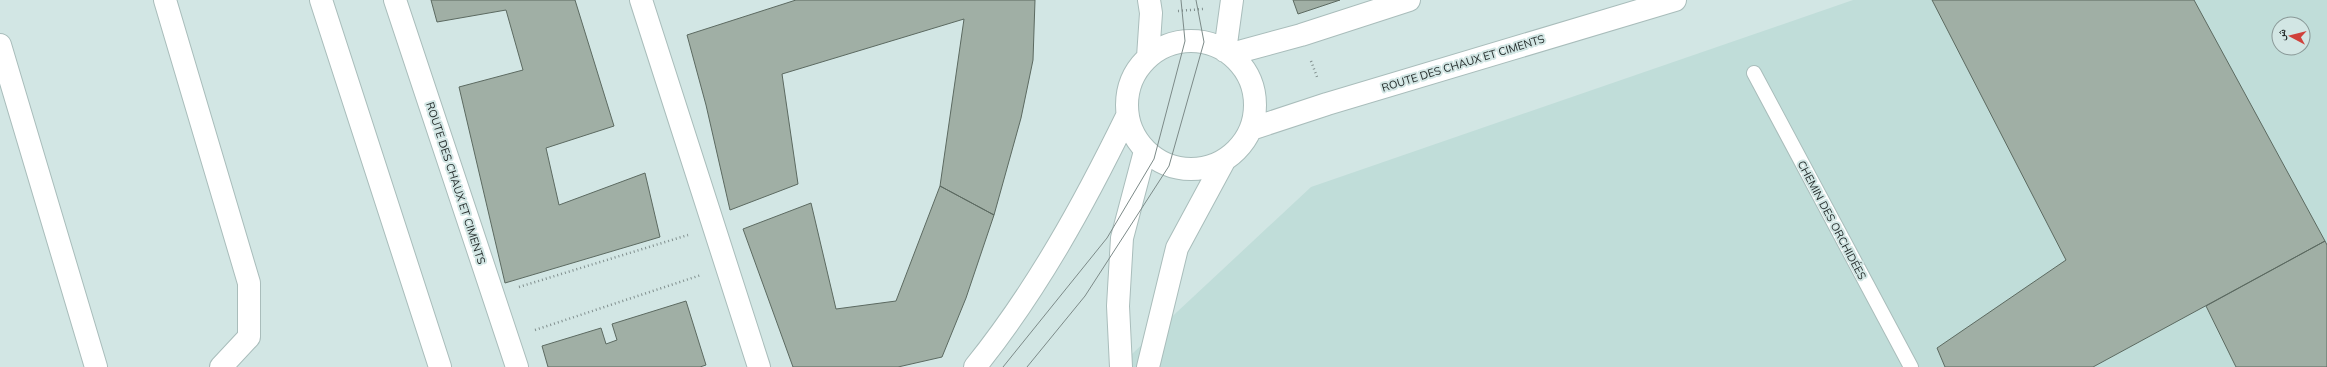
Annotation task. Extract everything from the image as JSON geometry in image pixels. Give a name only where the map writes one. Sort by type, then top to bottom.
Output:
[{"type":"street","points":[[165,0],[249,283],[249,337],[221,367]]},
{"type":"street","points":[[321,0],[440,367]]},
{"type":"street","name":"ROUTE DES CHAUX ET CIMENTS","points":[[395,0],[517,367]]},
{"type":"street","points":[[641,0],[759,367]]},
{"type":"street","points":[[1228,53],[1301,35],[1409,0]]},
{"type":"street","name":"ROUTE DES CHAUX ET CIMENTS","points":[[1251,129],[1327,104],[1675,0]]},
{"type":"street","points":[[1228,53],[1233,3]]},
{"type":"street","points":[[1148,57],[1150,6]]},
{"type":"street","points":[[1185,41],[1204,42],[1228,53],[1244,69],[1253,88],[1255,108],[1251,129],[1240,147],[1224,161],[1207,168],[1188,170],[1170,166],[1144,151],[1134,135],[1127,116],[1127,95],[1135,74],[1148,57],[1165,46],[1185,41]]},
{"type":"street","points":[[0,46],[96,367]]},
{"type":"street","points":[[975,367],[1003,332],[1060,244],[1095,181],[1127,116]]},
{"type":"street","points":[[1120,367],[1118,306],[1122,238],[1144,151]]},
{"type":"street","points":[[1148,367],[1177,248],[1224,161]]},
{"type":"lane","name":"CHEMIN DES ORCHIDÉES","points":[[1754,73],[1911,367]]},
{"type":"path","points":[[1150,6],[1233,3]]},
{"type":"path","points":[[1301,35],[1327,104]]},
{"type":"path","points":[[493,295],[714,226]]},
{"type":"path","points":[[508,340],[727,266]]},
{"type":"shaded area","points":[[1853,0],[2327,0],[2327,367],[1118,367],[1311,187]]},
{"type":"building","points":[[431,0],[575,0],[614,126],[546,148],[559,205],[645,173],[660,237],[505,283],[459,87],[523,70],[506,10],[437,22]]},
{"type":"building","points":[[796,0],[1035,0],[1033,60],[1021,118],[994,215],[940,186],[964,19],[782,74],[798,184],[730,210],[706,105],[687,35]]},
{"type":"building","points":[[1293,0],[1340,0],[1298,14]]},
{"type":"building","points":[[1932,0],[2194,0],[2325,241],[2093,367],[1945,367],[1937,348],[2066,260]]},
{"type":"building","points":[[940,186],[994,215],[966,298],[942,357],[898,367],[793,367],[743,229],[811,203],[836,309],[896,301]]},
{"type":"building","points":[[2325,241],[2327,245],[2327,367],[2236,367],[2206,306]]},
{"type":"building","points":[[686,301],[706,365],[700,367],[548,367],[542,346],[601,328],[606,344],[617,340],[612,324]]},
{"type":"tram line","points":[[1003,367],[1107,238],[1154,159],[1185,41],[1181,0]]},
{"type":"tram line","points":[[1027,367],[1085,296],[1169,166],[1204,42],[1196,0]]}]
